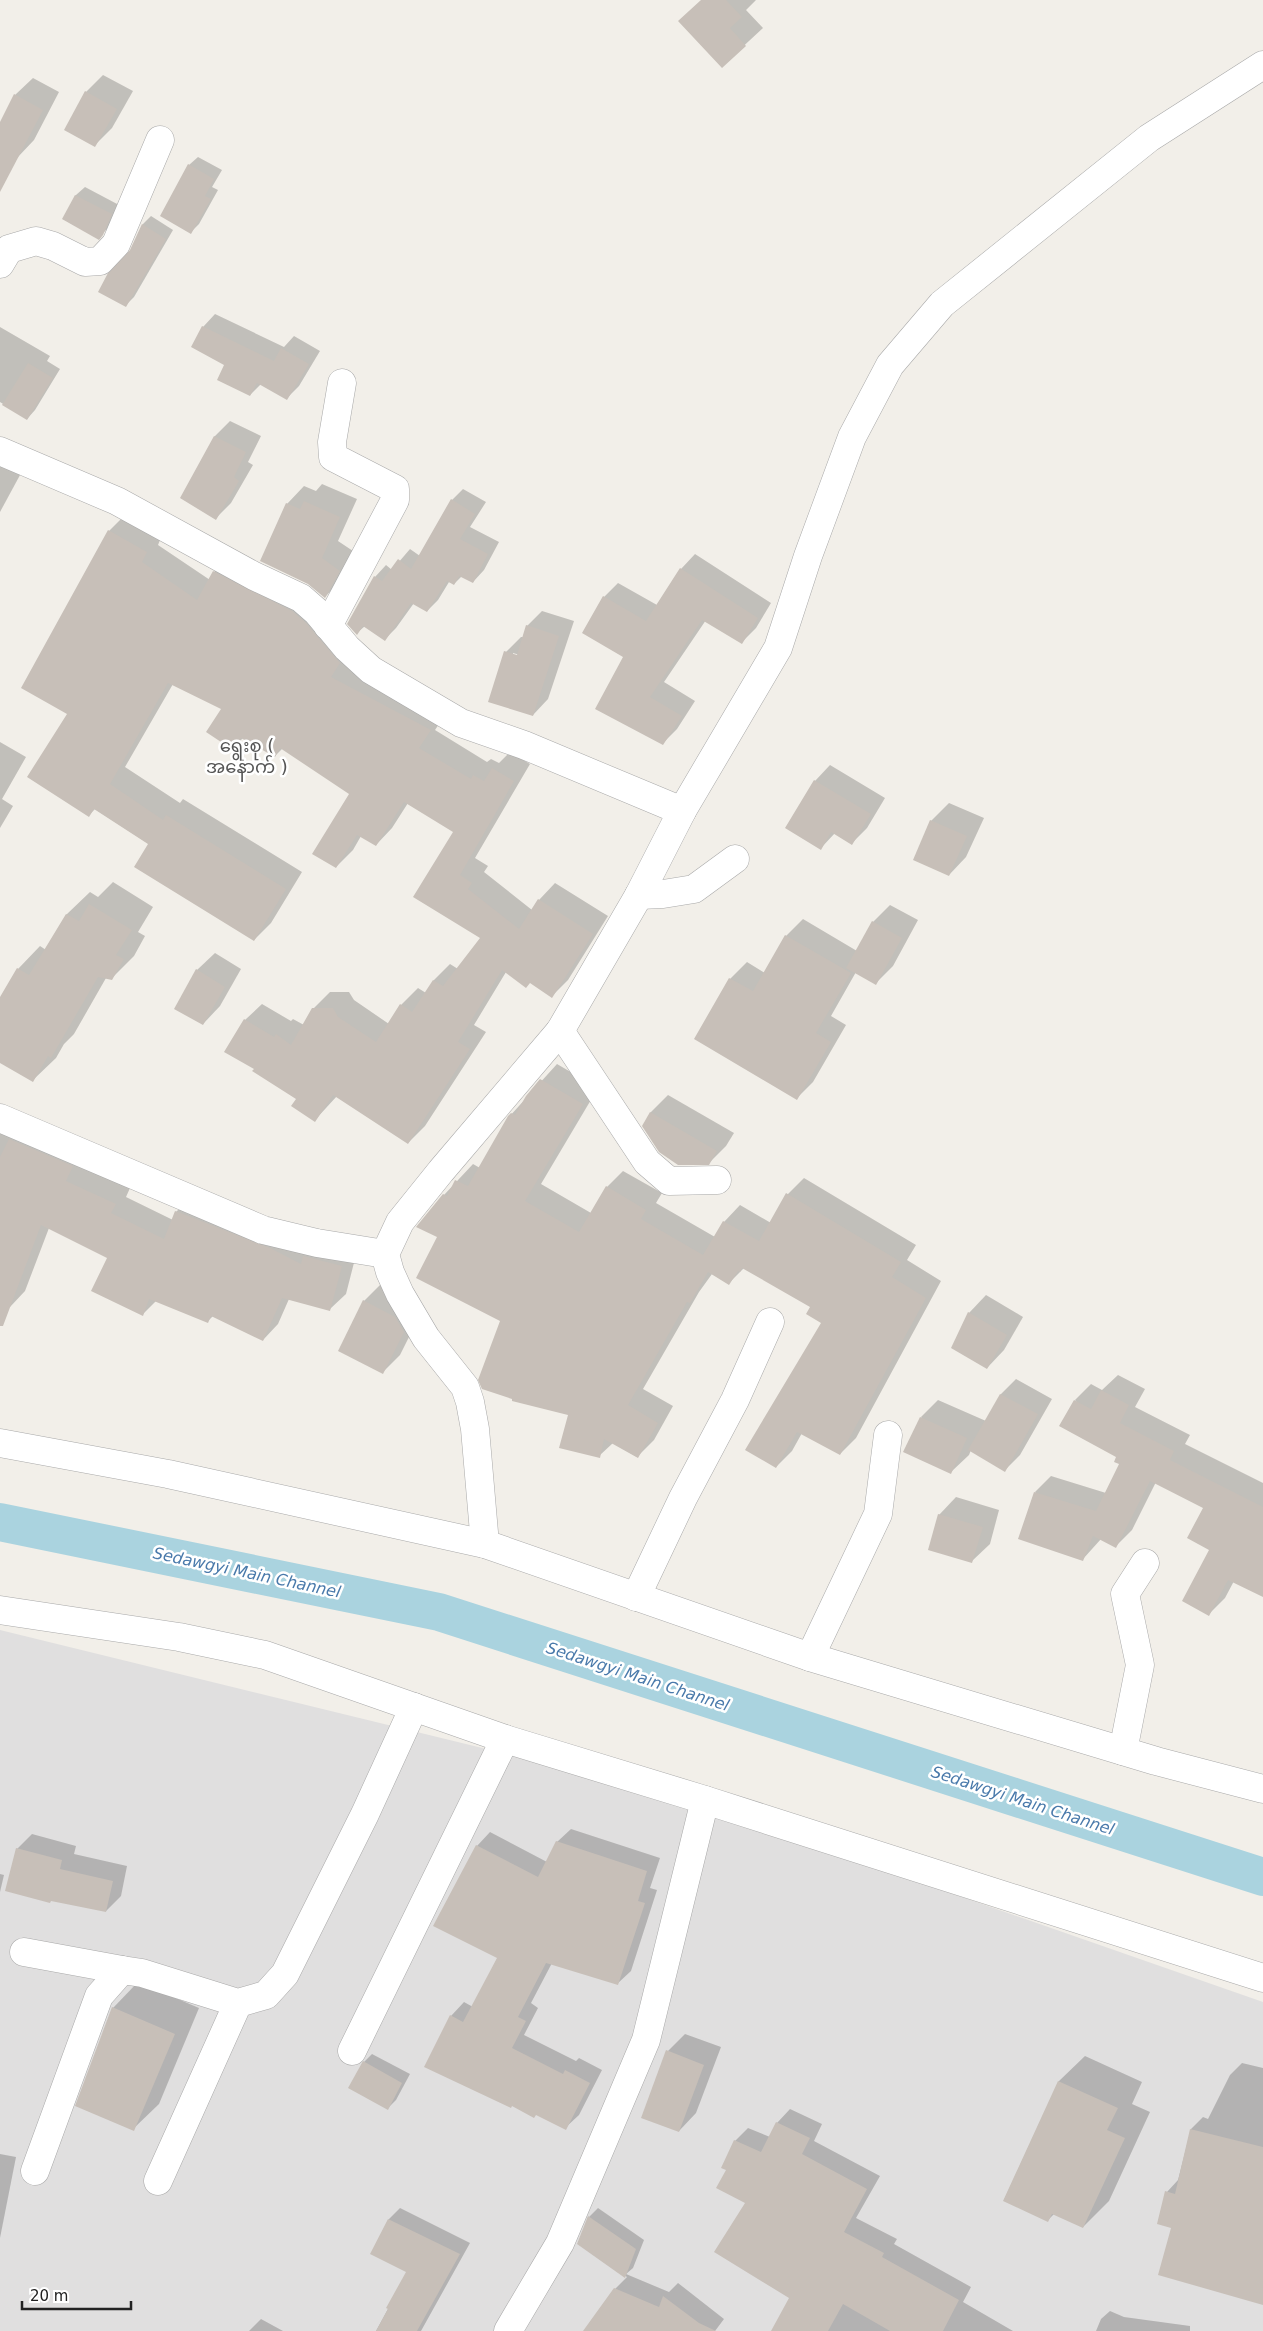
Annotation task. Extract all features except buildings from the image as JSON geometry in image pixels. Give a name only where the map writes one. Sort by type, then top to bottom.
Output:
[{"type":"street","points":[[485,1544],[475,1429],[465,1387],[426,1338],[400,1294],[390,1272],[385,1254],[400,1222],[560,1031],[639,895],[682,811],[778,648],[808,556],[852,437],[890,365],[942,304],[1149,138],[1263,65]]},
{"type":"street","points":[[0,264],[8,249],[36,241],[53,246],[85,262],[100,262],[116,244],[160,140]]},
{"type":"street","points":[[328,626],[395,500],[395,490],[334,457],[332,442],[342,383]]},
{"type":"street","points":[[0,451],[118,501],[254,576],[301,598],[317,612],[347,648],[371,670],[460,723],[524,745],[682,811]]},
{"type":"street","points":[[639,895],[663,894],[694,888],[735,859]]},
{"type":"street","points":[[560,1031],[647,1162],[670,1181],[717,1180]]},
{"type":"street","points":[[0,1118],[263,1230],[317,1243],[385,1254]]},
{"type":"street","points":[[636,1597],[683,1498],[735,1400],[770,1322]]},
{"type":"street","points":[[810,1657],[878,1514],[888,1435]]},
{"type":"street","points":[[0,1443],[168,1474],[485,1544],[810,1657],[1123,1751],[1263,1789]]},
{"type":"street","points":[[1123,1751],[1140,1665],[1125,1594],[1145,1563]]},
{"type":"street","points":[[0,1610],[179,1638],[265,1655],[505,1739],[705,1800],[1263,1978]]},
{"type":"street","points":[[24,1952],[142,1973],[238,2003],[266,1995],[285,1974],[365,1814],[414,1706]]},
{"type":"street","points":[[352,2051],[505,1739]]},
{"type":"street","points":[[508,2331],[560,2243],[646,2040],[705,1800]]},
{"type":"street","points":[[35,2171],[99,1996],[122,1970]]},
{"type":"street","points":[[158,2181],[238,2003]]},
{"type":"shaded area","points":[[0,1630],[658,1791],[1263,2002],[1263,2331],[0,2331]]},
{"type":"waterway","name":"Sedawgyi Main Channel","points":[[0,1522],[439,1612],[1263,1877]]},
{"type":"district","name":"ရွေးစု ( အနောက် )","points":[[247,756]]}]
